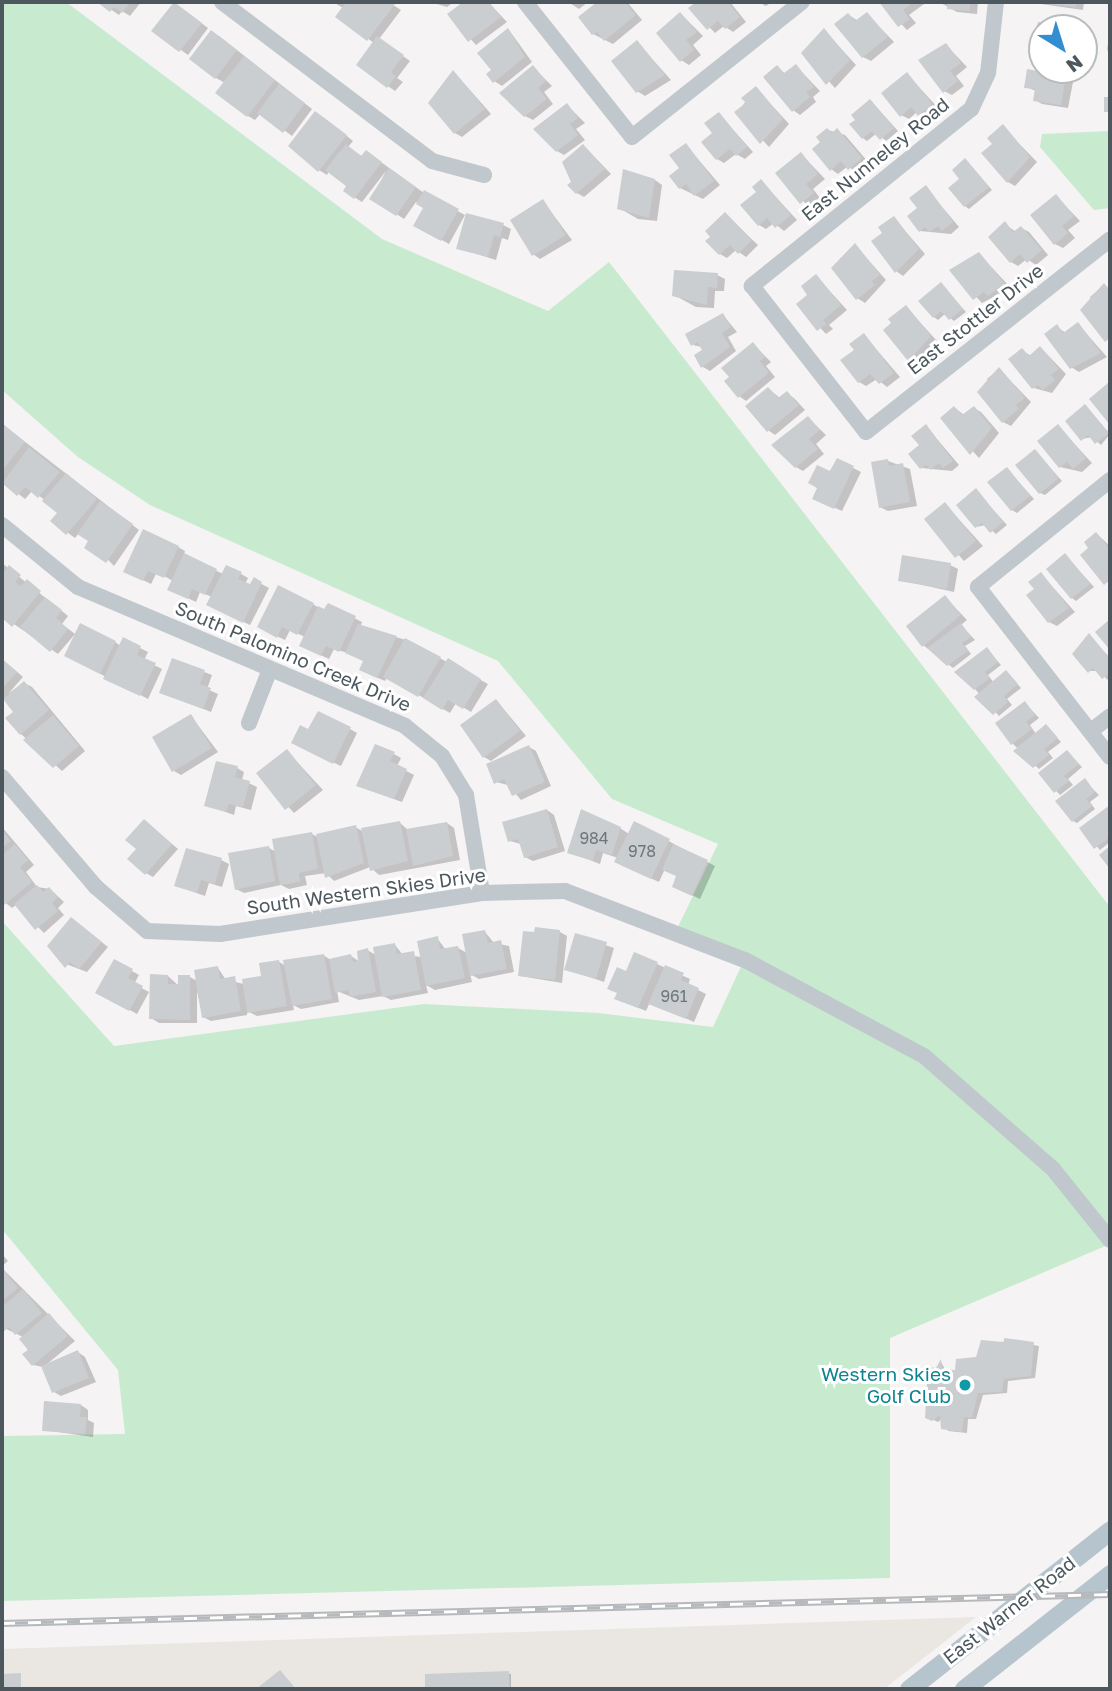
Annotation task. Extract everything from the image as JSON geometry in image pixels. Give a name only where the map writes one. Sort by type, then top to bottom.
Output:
[{"type":"main road","name":"East Warner Road","points":[[909,1689],[1110,1530]]},
{"type":"main road","name":"East Warner Road","points":[[964,1689],[1110,1574]]},
{"type":"street","points":[[222,2],[432,161],[484,175]]},
{"type":"street","points":[[525,2],[632,137],[802,2]]},
{"type":"street","name":"East Nunneley Road","points":[[866,432],[752,286],[971,109],[988,73],[996,2]]},
{"type":"street","name":"East Stottler Drive","points":[[866,432],[1110,239]]},
{"type":"street","points":[[1110,480],[978,587],[1110,757]]},
{"type":"street","name":"South Palomino Creek Drive","points":[[2,526],[78,587],[405,726],[442,756],[466,795],[482,892]]},
{"type":"street","points":[[249,723],[270,668]]},
{"type":"street","points":[[1091,731],[1110,716]]},
{"type":"street","name":"South Western Skies Drive","points":[[2,777],[96,887],[147,931],[220,934],[482,892],[565,891],[745,960],[924,1056],[1052,1169],[1110,1240]]},
{"type":"shaded area","points":[[976,1617],[884,1689],[2,1689],[2,1649]]},
{"type":"green space","name":"Western Skies Golf Club","points":[[2,2],[66,2],[382,239],[548,311],[609,262],[1110,907],[1110,1244],[890,1338],[890,1578],[2,1601],[2,1436],[125,1434],[118,1370],[2,1229],[2,921],[114,1046],[424,1004],[598,1013],[713,1027],[744,960],[675,933],[718,844],[612,799],[498,661],[150,505],[78,457],[2,390]]},
{"type":"green space","points":[[1110,131],[1110,208],[1094,210],[1040,147],[1042,134]]},
{"type":"building","points":[[97,2],[131,2],[122,13],[114,7],[110,12]]},
{"type":"building","points":[[174,2],[202,23],[179,52],[151,31]]},
{"type":"building","points":[[346,2],[395,4],[367,41],[335,17]]},
{"type":"building","points":[[463,2],[489,2],[501,17],[468,42],[447,14]]},
{"type":"building","points":[[597,2],[625,2],[636,15],[604,41],[597,32],[592,35],[578,17]]},
{"type":"building","points":[[696,2],[728,2],[740,17],[725,29],[718,21],[707,30],[688,8]]},
{"type":"building","points":[[879,2],[914,2],[903,10],[910,19],[898,27]]},
{"type":"building","points":[[948,2],[970,2],[970,11],[947,9]]},
{"type":"building","points":[[1031,2],[1076,2],[1076,7]]},
{"type":"building","points":[[680,12],[697,32],[686,40],[694,50],[680,62],[656,33]]},
{"type":"building","points":[[867,12],[888,37],[862,58],[834,24],[848,13],[855,21]]},
{"type":"building","points":[[508,28],[525,57],[493,83],[486,74],[491,70],[477,53]]},
{"type":"building","points":[[824,28],[850,60],[826,85],[801,53]]},
{"type":"building","points":[[211,30],[237,50],[215,79],[189,59]]},
{"type":"building","points":[[377,36],[404,55],[391,72],[396,76],[387,88],[356,65]]},
{"type":"building","points":[[637,40],[665,75],[636,93],[611,61]]},
{"type":"building","points":[[946,43],[961,63],[950,71],[958,81],[943,93],[918,60]]},
{"type":"building","points":[[244,56],[275,80],[247,117],[215,93]]},
{"type":"building","points":[[796,64],[814,87],[806,92],[810,97],[792,112],[763,77],[777,65],[784,73]]},
{"type":"building","points":[[533,65],[546,81],[538,88],[547,99],[524,117],[499,93]]},
{"type":"building","points":[[1027,69],[1028,84],[1065,84],[1061,105],[1033,101],[1035,89],[1024,88]]},
{"type":"building","points":[[453,70],[485,109],[454,134],[428,103]]},
{"type":"building","points":[[907,72],[932,104],[918,116],[911,107],[900,117],[881,93]]},
{"type":"building","points":[[279,84],[305,103],[283,133],[257,113]]},
{"type":"building","points":[[756,86],[783,119],[760,144],[734,112],[746,103],[741,98]]},
{"type":"building","points":[[1104,97],[1110,97],[1110,112],[1104,112]]},
{"type":"building","points":[[870,99],[894,128],[880,140],[872,131],[862,139],[849,124],[855,120],[851,115]]},
{"type":"building","points":[[567,103],[578,118],[570,124],[578,135],[556,152],[533,129]]},
{"type":"building","points":[[315,111],[347,135],[318,172],[288,146]]},
{"type":"building","points":[[719,112],[747,147],[736,156],[730,149],[716,160],[701,142],[712,133],[704,123]]},
{"type":"building","points":[[1003,124],[1030,157],[1007,183],[981,153],[992,144],[987,138]]},
{"type":"building","points":[[827,128],[832,133],[837,128],[862,158],[848,170],[841,161],[830,171],[812,149],[820,142],[816,137]]},
{"type":"building","points":[[686,143],[714,181],[694,196],[686,184],[679,189],[669,176],[679,168],[669,155]]},
{"type":"building","points":[[346,144],[361,156],[366,150],[382,162],[354,199],[343,191],[346,186],[325,170]]},
{"type":"building","points":[[583,144],[605,169],[576,194],[567,185],[571,182],[562,162]]},
{"type":"building","points":[[801,152],[818,174],[806,184],[814,193],[800,204],[775,173]]},
{"type":"building","points":[[965,158],[989,187],[964,207],[948,188],[959,179],[952,170]]},
{"type":"building","points":[[389,168],[416,187],[396,216],[369,199]]},
{"type":"building","points":[[623,169],[655,179],[649,218],[617,209]]},
{"type":"building","points":[[761,179],[791,215],[775,228],[767,218],[758,226],[740,205],[756,192],[752,187]]},
{"type":"building","points":[[926,185],[953,222],[942,231],[938,226],[929,232],[925,227],[919,232],[907,216],[917,208],[909,198]]},
{"type":"building","points":[[424,190],[459,209],[441,241],[413,226],[423,208],[416,204]]},
{"type":"building","points":[[1056,194],[1074,216],[1062,226],[1068,233],[1054,245],[1030,215]]},
{"type":"building","points":[[543,199],[566,235],[532,256],[510,220]]},
{"type":"building","points":[[725,212],[752,240],[738,254],[730,245],[719,255],[705,241],[710,237],[705,231]]},
{"type":"building","points":[[466,213],[504,223],[500,237],[494,235],[488,257],[456,249]]},
{"type":"building","points":[[894,216],[919,249],[895,273],[871,241],[882,233],[878,227]]},
{"type":"building","points":[[1005,221],[1013,232],[1021,226],[1042,250],[1027,263],[1020,254],[1010,263],[988,237]]},
{"type":"building","points":[[855,243],[880,275],[872,281],[875,285],[856,300],[831,268]]},
{"type":"building","points":[[979,252],[1005,284],[988,296],[984,292],[973,300],[949,270]]},
{"type":"building","points":[[674,270],[718,273],[717,288],[708,287],[707,305],[672,296]]},
{"type":"building","points":[[816,274],[841,305],[823,320],[826,324],[817,331],[796,304],[807,295],[801,286]]},
{"type":"building","points":[[941,282],[963,309],[949,320],[941,311],[933,318],[918,301]]},
{"type":"building","points":[[1104,283],[1110,291],[1110,338],[1105,342],[1080,310]]},
{"type":"building","points":[[906,305],[931,336],[908,361],[883,330],[891,323],[888,319]]},
{"type":"building","points":[[723,313],[731,327],[722,333],[730,347],[701,368],[694,355],[702,350],[697,342],[691,346],[685,334]]},
{"type":"building","points":[[1078,322],[1101,353],[1070,369],[1044,334],[1057,324],[1063,333]]},
{"type":"building","points":[[864,333],[894,373],[879,384],[870,374],[858,383],[840,360],[854,350],[849,344]]},
{"type":"building","points":[[753,342],[765,357],[760,361],[769,373],[738,398],[724,381],[729,377],[721,368]]},
{"type":"building","points":[[1040,346],[1059,369],[1051,375],[1055,380],[1043,390],[1038,385],[1032,389],[1008,359],[1022,348],[1029,356]]},
{"type":"building","points":[[999,367],[1025,398],[1016,405],[1019,409],[1002,423],[977,392]]},
{"type":"building","points":[[1110,383],[1110,425],[1089,399]]},
{"type":"building","points":[[768,387],[778,398],[787,391],[799,405],[767,432],[745,406]]},
{"type":"building","points":[[1085,404],[1109,433],[1095,444],[1088,435],[1081,441],[1065,421]]},
{"type":"building","points":[[954,406],[962,415],[974,406],[992,428],[970,455],[940,418]]},
{"type":"building","points":[[808,416],[820,430],[809,439],[818,449],[795,468],[771,445]]},
{"type":"building","points":[[2,423],[25,442],[2,471]]},
{"type":"building","points":[[926,424],[953,461],[943,468],[939,463],[931,470],[926,465],[920,469],[908,454],[919,445],[911,436]]},
{"type":"building","points":[[1058,424],[1086,458],[1073,469],[1067,462],[1059,468],[1037,441]]},
{"type":"building","points":[[29,447],[60,472],[38,498],[25,487],[17,496],[2,483]]},
{"type":"building","points":[[1035,449],[1059,478],[1039,494],[1015,465]]},
{"type":"building","points":[[837,458],[854,466],[834,509],[812,499],[817,488],[808,483],[817,465],[830,471]]},
{"type":"building","points":[[888,459],[889,466],[903,463],[910,502],[879,508],[871,462]]},
{"type":"building","points":[[1007,467],[1030,496],[1011,511],[987,482]]},
{"type":"building","points":[[66,473],[97,499],[66,535],[50,521],[57,513],[42,501]]},
{"type":"building","points":[[976,488],[1003,522],[990,533],[982,523],[975,528],[956,505]]},
{"type":"building","points":[[100,501],[133,524],[106,563],[84,548],[88,541],[77,534]]},
{"type":"building","points":[[945,502],[976,541],[955,558],[924,519]]},
{"type":"building","points":[[143,529],[179,546],[164,578],[148,571],[143,581],[123,572]]},
{"type":"building","points":[[1096,532],[1110,549],[1110,580],[1104,585],[1080,555],[1088,548],[1084,542]]},
{"type":"building","points":[[184,553],[217,569],[205,595],[192,589],[188,599],[167,590]]},
{"type":"building","points":[[1065,553],[1090,584],[1071,599],[1046,569]]},
{"type":"building","points":[[902,555],[951,563],[947,589],[898,581]]},
{"type":"building","points":[[9,565],[21,575],[15,582],[21,586],[27,579],[41,591],[12,627],[2,618],[2,575]]},
{"type":"building","points":[[226,565],[242,572],[238,579],[250,584],[254,577],[262,582],[243,623],[206,605]]},
{"type":"building","points":[[1041,572],[1069,608],[1048,623],[1026,595],[1034,589],[1028,582]]},
{"type":"building","points":[[278,585],[314,603],[297,635],[282,627],[277,638],[257,627]]},
{"type":"building","points":[[945,595],[961,615],[922,647],[906,626]]},
{"type":"building","points":[[45,597],[62,610],[56,618],[68,629],[50,652],[20,627]]},
{"type":"building","points":[[328,603],[356,616],[339,652],[326,646],[321,656],[299,646],[318,606],[324,609]]},
{"type":"building","points":[[1110,619],[1110,650],[1095,632]]},
{"type":"building","points":[[80,623],[116,641],[100,674],[64,656]]},
{"type":"building","points":[[961,623],[971,637],[962,643],[968,651],[947,666],[927,648]]},
{"type":"building","points":[[358,624],[397,636],[377,678],[359,670],[363,661],[345,653]]},
{"type":"building","points":[[1089,633],[1110,659],[1110,673],[1102,679],[1093,668],[1088,673],[1072,654]]},
{"type":"building","points":[[123,637],[141,646],[137,655],[156,663],[140,696],[103,679]]},
{"type":"building","points":[[405,638],[441,657],[418,697],[383,677]]},
{"type":"building","points":[[987,647],[998,662],[985,672],[990,678],[974,690],[954,672]]},
{"type":"building","points":[[172,658],[205,670],[200,684],[211,688],[203,709],[159,693]]},
{"type":"building","points":[[448,658],[481,679],[463,709],[448,700],[442,710],[423,698]]},
{"type":"building","points":[[2,659],[17,672],[2,689]]},
{"type":"building","points":[[1006,670],[1018,684],[1004,696],[1008,702],[993,715],[974,697]]},
{"type":"building","points":[[24,681],[49,710],[20,735],[5,718],[13,712],[3,699]]},
{"type":"building","points":[[496,699],[520,731],[483,758],[460,725]]},
{"type":"building","points":[[1025,701],[1035,715],[1026,722],[1032,729],[1011,745],[995,723]]},
{"type":"building","points":[[318,711],[351,727],[333,764],[291,743],[300,725],[308,729]]},
{"type":"building","points":[[191,714],[212,748],[172,772],[152,737]]},
{"type":"building","points":[[53,715],[79,746],[53,768],[23,740]]},
{"type":"building","points":[[1046,724],[1058,738],[1044,749],[1049,755],[1033,768],[1013,751]]},
{"type":"building","points":[[375,744],[395,752],[390,761],[407,769],[394,799],[356,786]]},
{"type":"building","points":[[529,745],[545,782],[512,796],[504,779],[494,784],[486,764]]},
{"type":"building","points":[[287,749],[316,785],[285,810],[256,773]]},
{"type":"building","points":[[1067,750],[1079,764],[1064,776],[1069,781],[1054,793],[1038,773]]},
{"type":"building","points":[[216,761],[238,766],[235,777],[250,781],[243,807],[229,804],[226,812],[204,806]]},
{"type":"building","points":[[1085,778],[1095,792],[1086,799],[1092,806],[1072,822],[1055,801]]},
{"type":"building","points":[[1110,805],[1110,837],[1094,849],[1079,828]]},
{"type":"building","points":[[547,809],[558,847],[524,858],[518,839],[508,842],[502,822]]},
{"type":"building","points":[[581,809],[621,827],[612,855],[596,850],[593,861],[567,853]]},
{"type":"building","points":[[144,819],[172,844],[145,875],[127,859],[136,849],[125,840]]},
{"type":"building","points":[[400,821],[408,861],[370,871],[361,828]]},
{"type":"building","points":[[634,821],[670,839],[651,879],[614,862]]},
{"type":"building","points":[[447,822],[453,856],[413,866],[406,829]]},
{"type":"building","points":[[356,825],[364,863],[325,878],[316,834]]},
{"type":"building","points":[[2,830],[11,841],[2,848]]},
{"type":"building","points":[[312,832],[318,869],[299,873],[300,882],[280,885],[272,839]]},
{"type":"building","points":[[15,844],[28,860],[20,867],[32,882],[4,905],[2,855]]},
{"type":"building","points":[[673,844],[708,860],[692,896],[672,887],[676,876],[662,870]]},
{"type":"building","points":[[269,846],[275,881],[235,890],[228,853]]},
{"type":"building","points":[[1110,846],[1110,869],[1099,855]]},
{"type":"building","points":[[186,848],[222,858],[215,884],[201,880],[197,893],[174,886]]},
{"type":"building","points":[[37,885],[43,892],[49,887],[58,897],[52,903],[58,911],[35,930],[14,904]]},
{"type":"building","points":[[71,917],[102,942],[79,969],[70,962],[65,968],[47,946]]},
{"type":"building","points":[[535,927],[560,930],[555,980],[518,976],[523,931],[534,932]]},
{"type":"building","points":[[485,930],[488,943],[501,940],[507,969],[470,976],[462,934]]},
{"type":"building","points":[[575,933],[607,942],[596,979],[564,970]]},
{"type":"building","points":[[438,936],[440,949],[458,946],[465,978],[426,986],[417,941]]},
{"type":"building","points":[[395,943],[397,954],[414,951],[421,990],[382,997],[373,947]]},
{"type":"building","points":[[368,948],[376,992],[350,997],[348,990],[335,993],[329,959],[351,954],[353,962],[358,961],[357,951]]},
{"type":"building","points":[[634,952],[658,962],[638,1008],[614,999],[617,993],[607,989],[617,967],[626,971]]},
{"type":"building","points":[[324,954],[332,999],[292,1006],[283,960]]},
{"type":"building","points":[[114,959],[133,969],[128,978],[143,986],[129,1011],[95,993]]},
{"type":"building","points":[[279,960],[287,1006],[247,1013],[242,979],[261,976],[259,963]]},
{"type":"building","points":[[665,965],[684,973],[681,980],[699,988],[686,1019],[648,1004]]},
{"type":"building","points":[[218,966],[220,979],[235,976],[241,1011],[202,1018],[194,970]]},
{"type":"building","points":[[150,974],[168,975],[168,984],[178,984],[178,975],[190,975],[190,1020],[149,1019]]},
{"type":"building","points":[[2,1268],[18,1288],[2,1301]]},
{"type":"building","points":[[23,1289],[42,1313],[15,1335],[9,1327],[3,1332],[2,1307]]},
{"type":"building","points":[[49,1313],[68,1336],[32,1366],[22,1354],[28,1350],[19,1339]]},
{"type":"building","name":"Western Skies Golf Club","points":[[1004,1338],[1034,1342],[1031,1376],[1004,1379],[1002,1392],[978,1393],[972,1418],[964,1417],[962,1432],[941,1429],[940,1415],[932,1421],[925,1418],[928,1367],[936,1368],[941,1359],[942,1369],[955,1370],[956,1359],[976,1357],[981,1340],[1004,1342]]},
{"type":"building","points":[[78,1350],[89,1378],[52,1393],[41,1366]]},
{"type":"building","points":[[44,1401],[81,1404],[80,1417],[87,1417],[85,1434],[42,1431]]},
{"type":"building","points":[[280,1670],[296,1689],[256,1689]]},
{"type":"building","points":[[509,1671],[510,1689],[425,1689],[425,1674]]},
{"type":"building","points":[[21,1673],[21,1689],[2,1689],[2,1674]]},
{"type":"railway","points":[[2,1623],[1110,1594]]},
{"type":"place","name":"Western Skies Golf Club","points":[[965,1385]]}]
